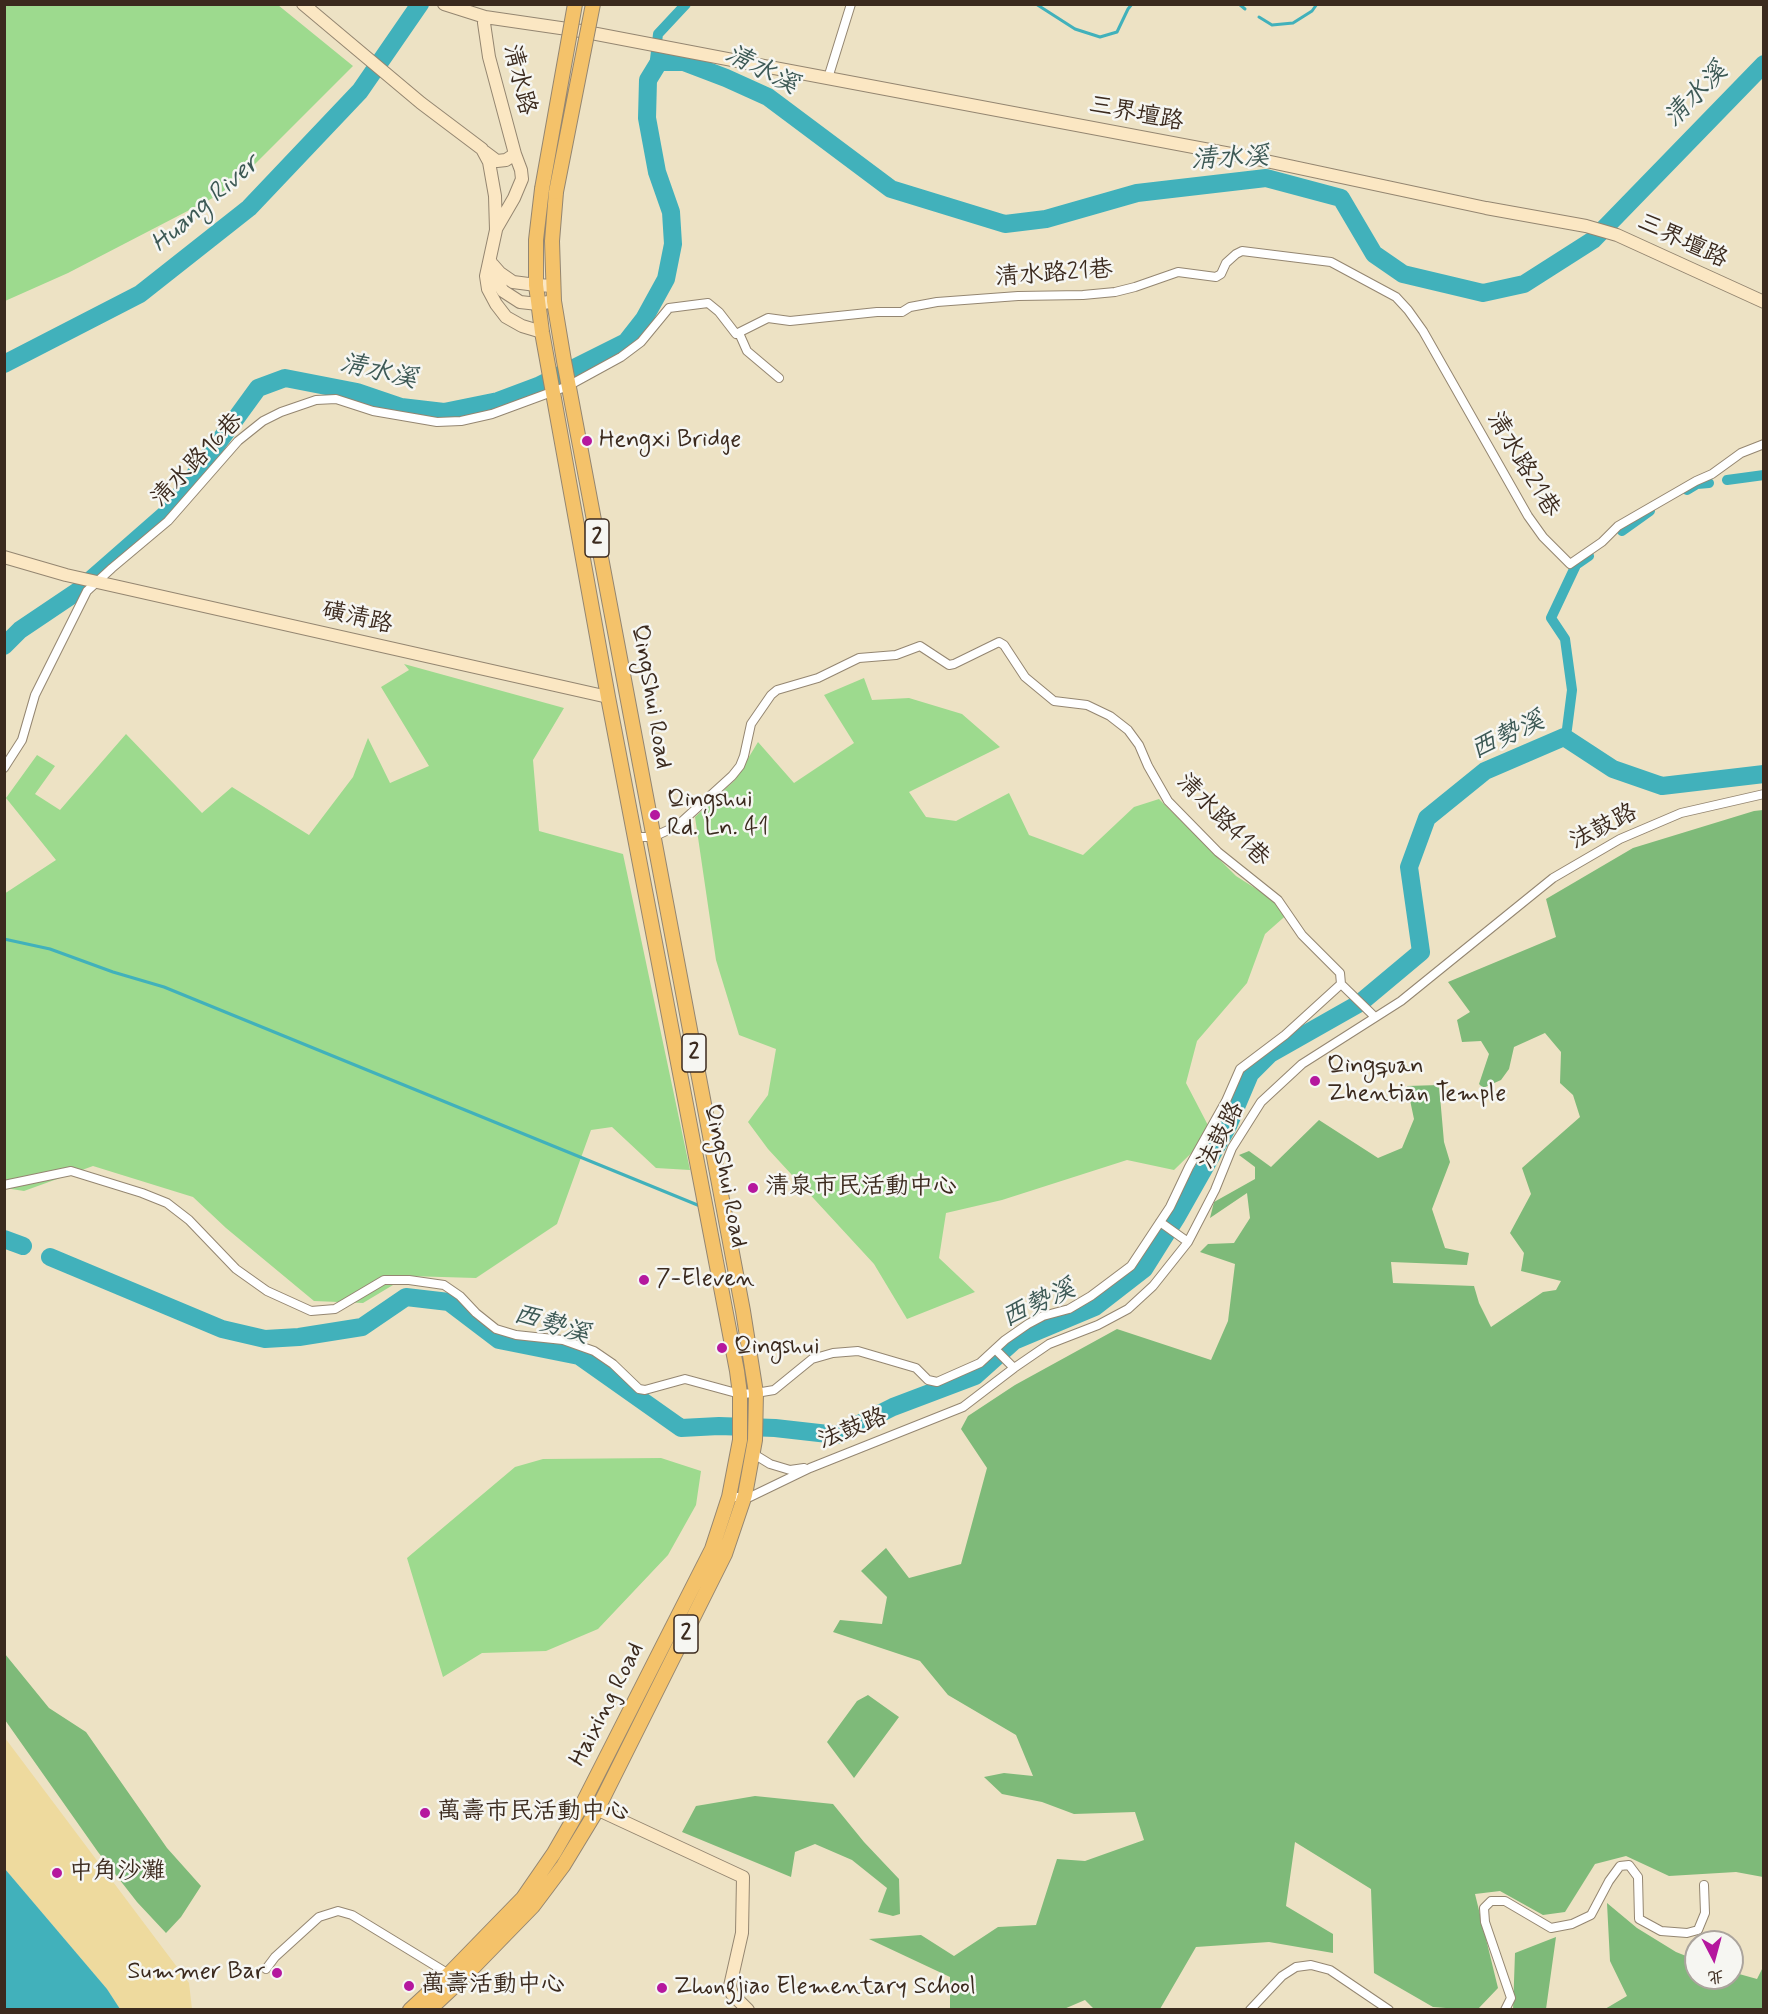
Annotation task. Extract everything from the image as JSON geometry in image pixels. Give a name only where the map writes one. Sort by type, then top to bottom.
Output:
[{"type":"main road","name":"2","points":[[552,388],[538,304],[536,240],[542,189],[574,4]]},
{"type":"main road","name":"2","points":[[568,384],[555,301],[552,241],[556,192],[593,4]]},
{"type":"main road","name":"QingShui Road","points":[[568,384],[743,1311],[756,1394],[754,1445]]},
{"type":"main road","name":"QingShui Road","points":[[552,388],[608,697],[708,1210],[740,1394],[740,1440]]},
{"type":"main road","name":"Haixing Road","points":[[429,2010],[454,1977],[523,1898],[554,1853],[584,1802],[712,1549],[729,1497],[740,1440]]},
{"type":"main road","name":"Haixing Road","points":[[410,2010],[454,1977],[533,1906],[563,1866],[597,1810],[725,1554],[745,1495],[754,1445]]},
{"type":"street","name":"清水路","points":[[303,4],[421,103],[497,161],[506,160],[515,153]]},
{"type":"street","points":[[444,4],[485,17]]},
{"type":"street","points":[[828,78],[851,4]]},
{"type":"street","name":"清水路","points":[[485,17],[489,57],[522,178],[496,230]]},
{"type":"street","name":"三界壇路","points":[[485,17],[677,49],[1240,156],[1486,208],[1587,226],[1617,235],[1764,302]]},
{"type":"street","name":"清水路","points":[[482,149],[489,162],[495,196],[496,230],[491,262],[486,276],[488,289],[506,317],[542,332]]},
{"type":"street","name":"清水路21巷","points":[[739,333],[768,318],[790,321],[877,312],[902,312],[910,307],[937,302],[1115,292],[1178,272],[1216,278],[1221,274],[1226,263],[1242,251],[1331,262],[1396,297],[1408,310],[1423,331],[1528,516],[1543,537],[1570,564],[1602,542],[1618,526],[1712,474],[1741,453],[1764,444]]},
{"type":"street","points":[[491,262],[500,273],[513,282],[554,285]]},
{"type":"street","points":[[491,262],[496,280],[503,291],[520,302],[538,304],[555,301]]},
{"type":"street","points":[[552,388],[568,384],[621,357],[641,342],[669,308],[708,303],[719,312],[732,332],[739,333],[747,351],[779,378]]},
{"type":"street","name":"清水路16巷","points":[[4,768],[22,740],[34,695],[87,591],[168,521],[238,441],[263,421],[315,400],[336,399],[373,411],[438,422],[461,421],[492,414],[552,388]]},
{"type":"street","name":"磺清路","points":[[4,557],[66,575],[608,697]]},
{"type":"street","name":"清水路41巷","points":[[636,837],[653,837],[677,826],[732,776],[744,756],[751,724],[777,690],[818,678],[860,658],[896,655],[920,646],[950,664],[954,664],[999,642],[1004,645],[1025,677],[1054,701],[1088,705],[1110,716],[1128,730],[1168,801],[1218,852],[1278,900],[1302,935],[1340,972],[1341,984],[1375,1017]]},
{"type":"street","points":[[608,697],[626,696]]},
{"type":"street","name":"法鼓路","points":[[729,1497],[745,1495],[750,1497],[810,1468],[963,1407],[1049,1344],[1098,1325],[1128,1309],[1153,1286],[1188,1242],[1215,1190],[1232,1148],[1261,1102],[1302,1064],[1401,1001],[1553,878],[1620,839],[1681,813],[1764,794]]},
{"type":"street","points":[[4,1185],[71,1171],[167,1203],[189,1220],[236,1269],[267,1291],[311,1311],[335,1309],[384,1280],[409,1280],[444,1285],[460,1296],[496,1329],[516,1335],[563,1340],[594,1351],[613,1364],[639,1389],[651,1389],[685,1379],[740,1394],[756,1394],[774,1390],[812,1359],[833,1353],[858,1351],[916,1368],[928,1380],[937,1382],[980,1363],[1028,1324],[1043,1316],[1069,1309],[1091,1296],[1131,1266],[1170,1207],[1189,1167],[1222,1109],[1240,1069],[1285,1035],[1341,984]]},
{"type":"street","points":[[1160,1222],[1188,1242]]},
{"type":"street","points":[[995,1349],[1014,1368]]},
{"type":"street","points":[[754,1445],[770,1464],[790,1470],[810,1468]]},
{"type":"street","points":[[584,1802],[743,1877],[742,1933],[730,1986],[732,1994],[748,2010]]},
{"type":"street","points":[[1505,2010],[1510,1998],[1485,1922],[1484,1908],[1491,1901],[1505,1901],[1551,1928],[1572,1924],[1591,1915],[1620,1866],[1629,1865],[1638,1876],[1639,1919],[1661,1931],[1687,1933],[1698,1930],[1705,1913],[1704,1885]]},
{"type":"street","points":[[266,1969],[275,1957],[319,1917],[338,1911],[352,1915],[454,1977]]},
{"type":"street","points":[[1250,2010],[1282,1976],[1296,1967],[1311,1965],[1330,1970],[1389,2010]]},
{"type":"green space","points":[[5,4],[278,5],[353,66],[230,189],[68,273],[5,301]]},
{"type":"green space","points":[[404,664],[564,708],[533,760],[539,831],[623,854],[690,1170],[656,1168],[612,1127],[591,1130],[557,1224],[476,1278],[408,1276],[363,1303],[314,1301],[226,1228],[193,1197],[93,1166],[24,1191],[5,1188],[4,894],[56,860],[6,798],[37,755],[55,766],[35,794],[60,810],[126,734],[202,813],[232,787],[309,835],[353,777],[368,738],[390,783],[429,766],[381,687],[409,670]]},
{"type":"green space","points":[[864,678],[872,700],[909,698],[962,714],[1000,747],[909,792],[926,817],[956,821],[1009,793],[1029,835],[1083,855],[1134,807],[1159,799],[1236,876],[1291,911],[1265,934],[1247,983],[1197,1041],[1186,1083],[1212,1133],[1174,1170],[1127,1160],[1002,1200],[946,1213],[939,1258],[975,1292],[907,1319],[874,1264],[768,1149],[748,1122],[768,1095],[776,1049],[739,1035],[716,960],[695,817],[735,780],[758,742],[794,783],[854,743],[824,695]]},
{"type":"green space","points":[[1763,810],[1763,1877],[1736,1872],[1669,1876],[1626,1856],[1595,1864],[1565,1912],[1543,1915],[1500,1891],[1475,1894],[1498,1988],[1478,2009],[1459,2009],[1433,2007],[1374,1973],[1371,1889],[1295,1842],[1286,1906],[1333,1934],[1333,1953],[1269,1942],[1196,1947],[1160,2009],[1094,2009],[1085,2000],[1064,2009],[948,2009],[950,2008],[950,1977],[869,1939],[921,1935],[954,1956],[998,1927],[1036,1925],[1057,1859],[1085,1861],[1144,1840],[1135,1812],[1074,1814],[1042,1802],[1002,1794],[984,1777],[1004,1773],[1033,1776],[1016,1735],[948,1695],[920,1661],[833,1632],[840,1620],[882,1624],[887,1597],[861,1571],[886,1548],[909,1578],[961,1564],[987,1468],[961,1429],[968,1416],[1015,1385],[1117,1329],[1211,1360],[1228,1321],[1235,1264],[1200,1252],[1208,1244],[1234,1243],[1250,1218],[1247,1193],[1210,1218],[1214,1202],[1255,1179],[1255,1167],[1239,1155],[1249,1151],[1271,1167],[1319,1120],[1378,1158],[1402,1148],[1414,1119],[1407,1086],[1439,1085],[1444,1142],[1450,1162],[1432,1209],[1445,1248],[1469,1253],[1467,1265],[1391,1262],[1393,1283],[1474,1286],[1479,1303],[1491,1327],[1543,1292],[1556,1290],[1561,1281],[1521,1271],[1524,1253],[1510,1233],[1531,1194],[1522,1168],[1580,1117],[1573,1095],[1560,1083],[1561,1052],[1545,1033],[1514,1047],[1509,1069],[1501,1080],[1483,1088],[1479,1084],[1489,1054],[1481,1041],[1462,1042],[1457,1020],[1470,1012],[1448,982],[1556,937],[1546,899],[1633,848]]},
{"type":"green space","points":[[661,1458],[701,1471],[696,1505],[668,1555],[598,1629],[546,1651],[482,1653],[443,1677],[407,1558],[515,1467],[543,1459]]},
{"type":"green space","points":[[5,1654],[49,1708],[86,1732],[167,1848],[201,1886],[181,1917],[166,1933],[137,1902],[98,1852],[5,1720]]},
{"type":"green space","points":[[868,1695],[899,1717],[854,1778],[827,1742],[857,1701]]},
{"type":"green space","points":[[755,1796],[833,1804],[864,1842],[899,1879],[900,1914],[893,1916],[878,1912],[887,1888],[852,1860],[815,1844],[795,1852],[791,1877],[682,1832],[696,1806]]},
{"type":"green space","points":[[1607,1903],[1637,1928],[1684,1955],[1684,1990],[1744,1990],[1744,1975],[1757,1979],[1763,1967],[1763,2009],[1605,2009],[1627,1996],[1610,1961]]},
{"type":"green space","points":[[1556,1937],[1546,2009],[1513,2010],[1515,1953]]},
{"type":"sand","name":"中角沙灘","points":[[5,1738],[189,1983],[192,2009],[120,2009],[107,1989],[5,1869]]},
{"type":"water","points":[[5,1869],[107,1989],[120,2009],[5,2009]]},
{"type":"waterway","name":"Huang River","points":[[4,364],[140,294],[249,208],[360,91],[420,4]]},
{"type":"waterway","points":[[654,68],[658,34],[686,4]]},
{"type":"waterway","points":[[1036,4],[1075,29],[1100,37],[1117,32],[1132,4]]},
{"type":"waterway","points":[[1239,4],[1245,9]]},
{"type":"waterway","points":[[1259,17],[1272,25],[1293,23],[1312,11],[1317,4]]},
{"type":"waterway","name":"清水溪","points":[[4,646],[20,630],[78,591],[167,513],[258,388],[285,378],[357,392],[401,407],[444,412],[498,401],[538,386],[626,342],[644,319],[666,279],[673,244],[671,212],[657,172],[647,118],[648,80],[659,62],[684,62],[768,97],[891,189],[1005,224],[1046,219],[1137,193],[1266,178],[1341,198],[1374,254],[1403,274],[1483,293],[1524,284],[1593,240],[1764,64]]},
{"type":"waterway","points":[[1727,480],[1764,475]]},
{"type":"waterway","points":[[1687,490],[1697,484],[1709,483]]},
{"type":"waterway","points":[[1622,531],[1650,511]]},
{"type":"waterway","points":[[1564,737],[1572,690],[1565,639],[1551,618],[1576,565],[1589,556]]},
{"type":"waterway","name":"西勢溪","points":[[50,1257],[222,1329],[265,1339],[299,1337],[362,1327],[406,1297],[449,1302],[499,1340],[579,1356],[681,1428],[719,1426],[775,1428],[837,1435],[893,1407],[975,1376],[1014,1341],[1095,1307],[1144,1269],[1228,1126],[1250,1074],[1270,1054],[1360,1003],[1421,952],[1409,867],[1427,818],[1485,771],[1564,737],[1613,769],[1662,786],[1764,774]]},
{"type":"waterway","points":[[4,939],[50,949],[113,972],[164,987],[700,1206]]},
{"type":"waterway","name":"西勢溪","points":[[4,1239],[23,1246]]},
{"type":"place","name":"Hengxi Bridge","points":[[587,441]]},
{"type":"place","name":"Qingshui Rd. Ln. 41","points":[[655,815]]},
{"type":"place","name":"Qingquan Zhentian Temple","points":[[1315,1081]]},
{"type":"place","name":"清泉市民活動中心","points":[[753,1188]]},
{"type":"place","name":"7-Eleven","points":[[644,1280]]},
{"type":"place","name":"Qingshui","points":[[722,1348]]},
{"type":"place","name":"萬壽市民活動中心","points":[[425,1813]]},
{"type":"place","name":"中角沙灘","points":[[57,1873]]},
{"type":"place","name":"Summer Bar","points":[[277,1973]]},
{"type":"place","name":"萬壽活動中心","points":[[409,1986]]},
{"type":"place","name":"Zhongjiao Elementary School","points":[[662,1988]]}]
